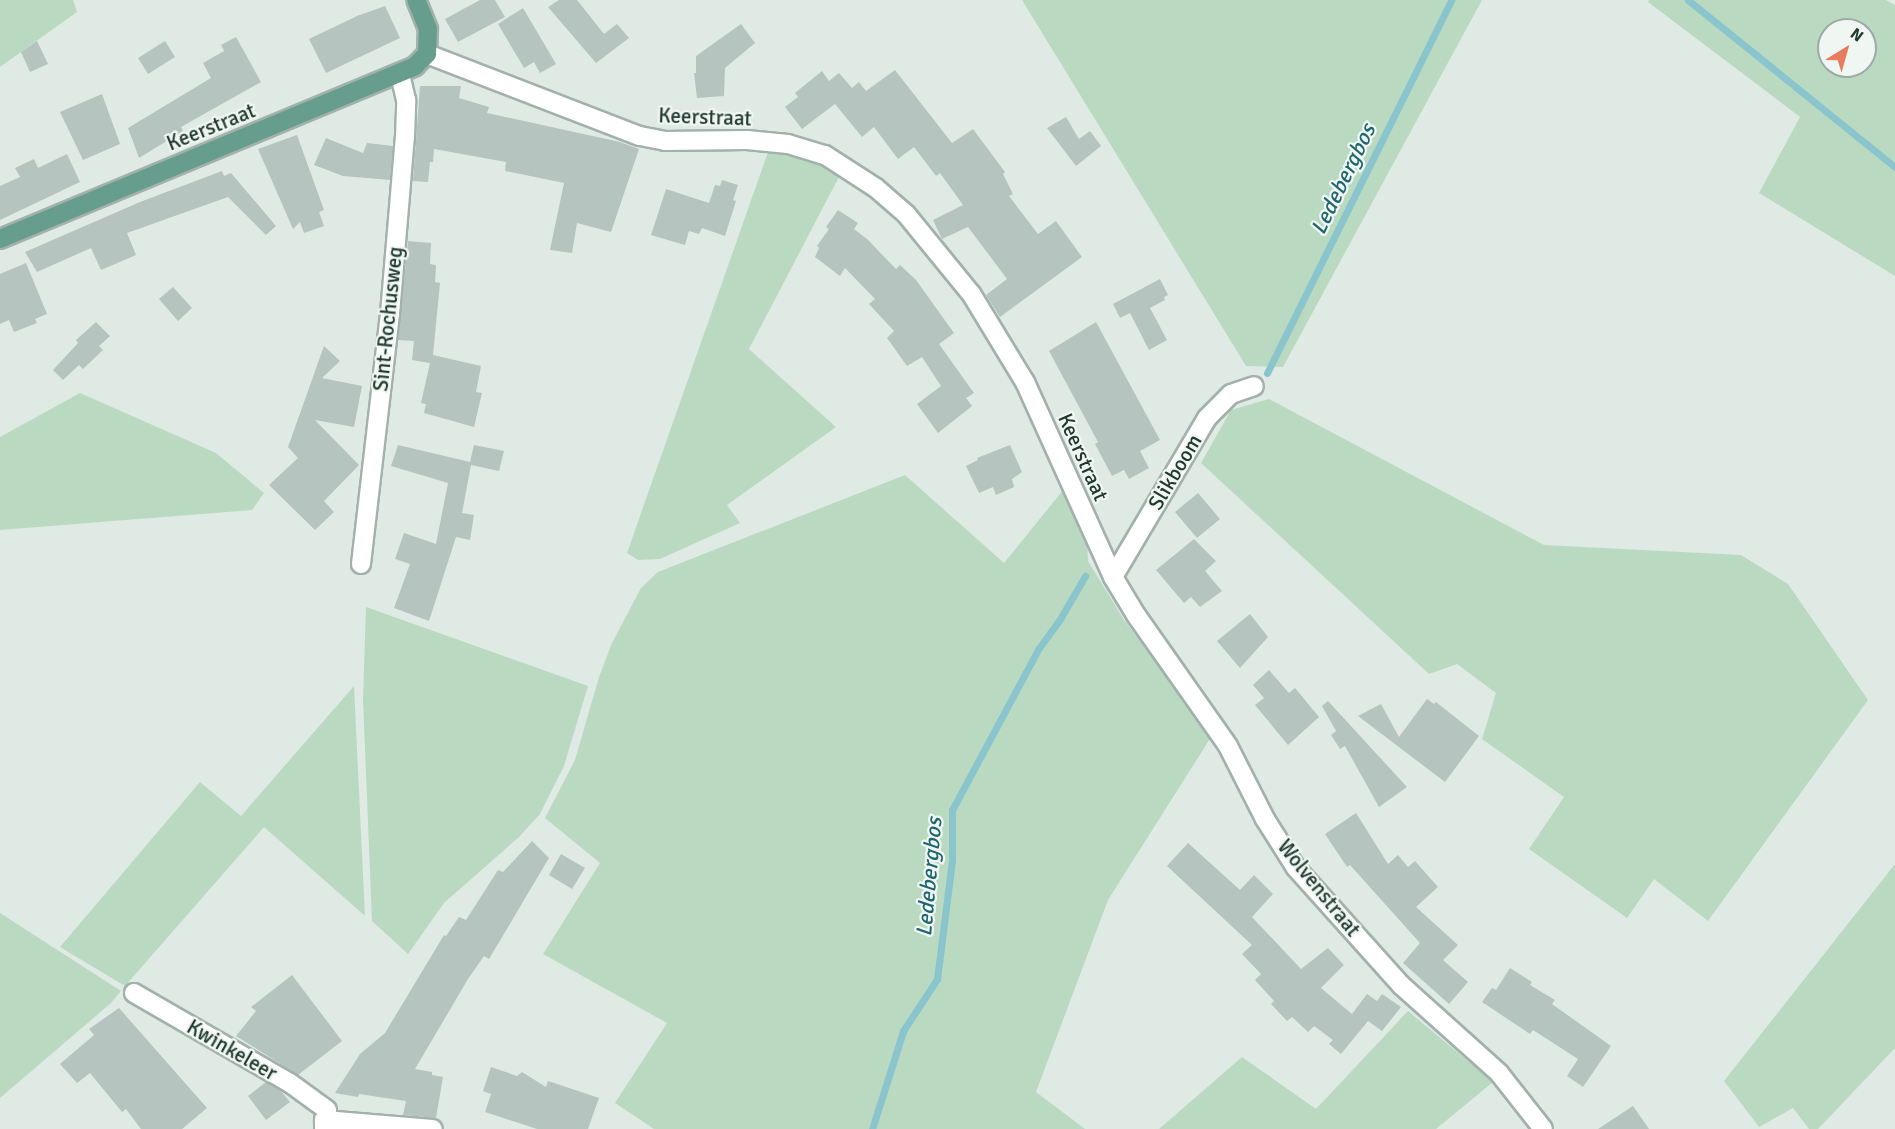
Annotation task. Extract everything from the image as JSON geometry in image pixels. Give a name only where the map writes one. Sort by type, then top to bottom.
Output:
[{"type":"main road","points":[[416,0],[428,29],[427,54]]},
{"type":"main road","name":"Keerstraat","points":[[0,239],[399,74],[415,66],[427,54]]},
{"type":"street","name":"Keerstraat","points":[[427,54],[640,136],[665,141],[747,140],[788,144],[825,155],[876,188],[906,214],[972,295],[1025,382],[1113,577],[1136,615]]},
{"type":"street","name":"Sint-Rochusweg","points":[[361,564],[390,314],[405,137],[406,100],[399,74]]},
{"type":"street","name":"Slikboom","points":[[1113,577],[1207,418],[1231,394],[1254,386]]},
{"type":"street","name":"Wolvenstraat","points":[[1136,615],[1228,746],[1265,819],[1296,868],[1401,985],[1499,1073],[1544,1129]]},
{"type":"street","name":"Kwinkeleer","points":[[134,993],[290,1083],[327,1110]]},
{"type":"street","points":[[324,1129],[324,1119],[433,1129]]},
{"type":"green space","points":[[0,0],[73,0],[77,12],[0,67]]},
{"type":"green space","points":[[1022,0],[1482,0],[1283,367],[1246,366]]},
{"type":"green space","points":[[1649,0],[1886,0],[1895,5],[1895,276],[1759,193],[1800,117],[1648,2]]},
{"type":"green space","points":[[768,152],[810,159],[840,175],[749,349],[836,427],[727,505],[740,523],[660,559],[638,560],[627,553]]},
{"type":"green space","points":[[80,393],[216,453],[264,493],[252,510],[0,530],[0,437]]},
{"type":"green space","points":[[1269,399],[1544,545],[1741,555],[1788,584],[1868,700],[1708,921],[1654,879],[1627,918],[1529,849],[1564,797],[1482,739],[1496,693],[1457,664],[1429,674],[1201,463],[1231,410]]},
{"type":"green space","points":[[905,475],[1004,563],[1064,489],[1087,539],[1088,561],[1124,620],[1213,734],[1108,900],[1036,1092],[1085,1129],[654,1129],[615,1103],[667,1023],[543,954],[600,863],[545,818],[575,760],[599,677],[612,643],[641,588],[658,572]]},
{"type":"green space","points":[[366,607],[588,686],[564,766],[540,814],[519,837],[444,903],[408,954],[372,921],[363,700]]},
{"type":"green space","points":[[354,686],[365,916],[264,827],[125,986],[60,947],[200,782],[241,816]]},
{"type":"green space","points":[[1895,864],[1895,1048],[1818,1129],[1809,1129],[1793,1108],[1759,1127],[1724,1081]]},
{"type":"green space","points":[[0,913],[121,991],[111,1003],[0,1098]]},
{"type":"green space","points":[[1408,1011],[1493,1082],[1436,1129],[1159,1129],[1242,1057],[1316,1109]]},
{"type":"building","points":[[480,0],[495,0],[505,17],[458,42],[445,19]]},
{"type":"building","points":[[559,0],[577,0],[604,34],[617,24],[629,38],[596,63],[548,7]]},
{"type":"building","points":[[385,6],[400,38],[326,73],[309,39],[357,16]]},
{"type":"building","points":[[523,8],[556,64],[540,73],[534,62],[524,68],[498,24]]},
{"type":"building","points":[[741,24],[755,43],[725,68],[724,96],[697,98],[694,73],[696,73],[696,56]]},
{"type":"building","points":[[236,37],[261,82],[181,127],[183,131],[139,158],[128,128],[211,78],[203,63],[224,51],[221,45]]},
{"type":"building","points":[[37,41],[48,64],[30,72],[21,52]]},
{"type":"building","points":[[165,41],[175,57],[148,74],[138,58]]},
{"type":"building","points":[[895,70],[952,143],[973,129],[1005,172],[1003,174],[1013,194],[1009,196],[1038,234],[1056,221],[1082,257],[1000,317],[986,295],[1007,279],[968,227],[942,239],[933,220],[963,205],[940,173],[936,176],[914,147],[898,159],[874,127],[862,137],[835,104],[802,129],[785,107],[798,97],[795,93],[822,71],[829,81],[839,73],[852,88],[859,82],[866,91]]},
{"type":"building","points":[[420,86],[461,86],[459,98],[489,107],[487,113],[620,142],[639,149],[611,232],[577,223],[572,253],[550,250],[564,183],[505,171],[506,162],[434,149],[428,182],[413,181]]},
{"type":"building","points":[[102,94],[120,144],[83,160],[60,112]]},
{"type":"building","points":[[1066,117],[1079,139],[1090,131],[1101,146],[1076,166],[1047,128]]},
{"type":"building","points":[[297,135],[324,210],[319,212],[324,226],[304,233],[300,222],[293,229],[258,149]]},
{"type":"building","points":[[326,138],[363,153],[367,143],[393,146],[390,180],[343,176],[314,165]]},
{"type":"building","points":[[67,154],[80,182],[0,220],[0,186],[20,177],[15,168],[34,159],[38,168]]},
{"type":"building","points":[[222,171],[224,176],[231,173],[276,226],[266,235],[228,197],[127,233],[136,255],[101,270],[91,248],[37,272],[25,252],[140,202]]},
{"type":"building","points":[[722,180],[738,185],[733,200],[736,201],[725,236],[702,228],[699,234],[689,231],[685,245],[651,235],[666,189],[709,203],[715,185],[720,186]]},
{"type":"building","points":[[838,210],[858,223],[854,229],[896,269],[900,265],[916,280],[954,333],[939,344],[974,393],[966,398],[972,406],[938,433],[917,404],[941,386],[922,357],[907,366],[887,338],[894,331],[869,304],[875,299],[845,268],[840,276],[815,257],[819,248],[817,246],[829,229],[826,227]]},
{"type":"building","points":[[408,241],[431,243],[430,264],[436,265],[435,282],[440,283],[433,355],[481,366],[476,392],[482,393],[474,427],[424,413],[426,404],[421,403],[430,363],[412,360],[414,341],[398,340]]},
{"type":"building","points":[[26,263],[47,314],[35,319],[37,323],[14,332],[9,320],[0,324],[0,274]]},
{"type":"building","points":[[1160,279],[1168,295],[1164,297],[1165,300],[1150,308],[1167,340],[1149,350],[1130,313],[1120,318],[1113,304]]},
{"type":"building","points":[[173,287],[192,308],[178,321],[159,299]]},
{"type":"building","points":[[96,322],[110,336],[99,346],[103,350],[83,369],[79,365],[63,380],[53,370],[78,343],[76,340]]},
{"type":"building","points":[[1096,322],[1160,440],[1140,451],[1149,468],[1129,479],[1124,470],[1112,476],[1095,444],[1098,442],[1049,351]]},
{"type":"building","points":[[324,346],[340,361],[322,378],[362,386],[354,427],[315,420],[359,465],[324,501],[334,512],[315,530],[269,485],[298,458],[288,447]]},
{"type":"building","points":[[398,445],[470,462],[474,445],[504,451],[499,471],[471,465],[462,513],[474,515],[470,540],[456,537],[429,621],[394,608],[410,564],[395,559],[404,533],[436,544],[448,483],[391,466]]},
{"type":"building","points":[[1010,445],[1022,472],[1012,479],[1014,487],[996,495],[993,487],[979,493],[966,466],[978,460],[977,458]]},
{"type":"building","points":[[1198,493],[1220,519],[1197,538],[1175,512]]},
{"type":"building","points":[[1194,539],[1216,561],[1205,571],[1222,591],[1200,607],[1191,597],[1184,603],[1156,570]]},
{"type":"building","points":[[1250,614],[1268,637],[1240,668],[1217,641]]},
{"type":"building","points":[[1269,670],[1289,693],[1295,688],[1319,717],[1288,745],[1255,705],[1264,698],[1253,685]]},
{"type":"building","points":[[1427,699],[1434,704],[1436,702],[1479,736],[1445,782],[1358,716],[1381,704],[1399,737]]},
{"type":"building","points":[[1328,701],[1407,787],[1379,807],[1345,746],[1340,749],[1331,735],[1336,731],[1322,706]]},
{"type":"building","points":[[1356,813],[1388,864],[1398,855],[1408,867],[1415,861],[1438,887],[1416,907],[1458,945],[1443,960],[1468,982],[1449,1004],[1403,963],[1420,943],[1350,865],[1347,867],[1325,834]]},
{"type":"building","points":[[532,841],[549,858],[489,959],[484,956],[468,979],[415,1069],[443,1077],[436,1118],[403,1115],[406,1101],[335,1093],[360,1054],[385,1033],[444,935],[446,936],[459,917],[466,920],[498,870],[503,872]]},
{"type":"building","points":[[1188,843],[1240,890],[1254,875],[1273,894],[1252,917],[1301,969],[1328,948],[1344,965],[1321,988],[1352,1014],[1367,994],[1377,1001],[1382,994],[1401,1007],[1382,1031],[1368,1021],[1341,1054],[1329,1044],[1333,1040],[1314,1026],[1308,1032],[1292,1017],[1287,1021],[1271,1004],[1274,1001],[1255,980],[1261,974],[1242,954],[1252,945],[1167,866]]},
{"type":"building","points":[[561,854],[585,868],[572,889],[549,875]]},
{"type":"building","points":[[1510,968],[1532,982],[1530,985],[1555,1000],[1552,1004],[1611,1046],[1583,1087],[1567,1076],[1578,1059],[1533,1030],[1530,1034],[1482,1002],[1492,988],[1496,990]]},
{"type":"building","points":[[292,975],[342,1041],[298,1075],[236,1036],[256,1011],[251,1007]]},
{"type":"building","points":[[119,1008],[207,1108],[182,1129],[141,1129],[126,1109],[122,1112],[90,1073],[77,1083],[60,1064],[94,1035],[89,1029]]},
{"type":"building","points":[[491,1067],[517,1076],[522,1072],[546,1087],[548,1081],[599,1098],[588,1129],[537,1129],[485,1112],[491,1094],[483,1091]]},
{"type":"building","points":[[266,1082],[281,1091],[290,1102],[266,1120],[248,1096]]},
{"type":"building","points":[[1633,1106],[1649,1129],[1598,1129]]},
{"type":"waterway","name":"Ledebergbos","points":[[1267,373],[1451,0]]},
{"type":"waterway","points":[[1688,0],[1895,167]]},
{"type":"waterway","name":"Ledebergbos","points":[[872,1129],[903,1031],[937,979],[952,860],[952,810],[1039,648],[1060,619],[1085,576]]}]
